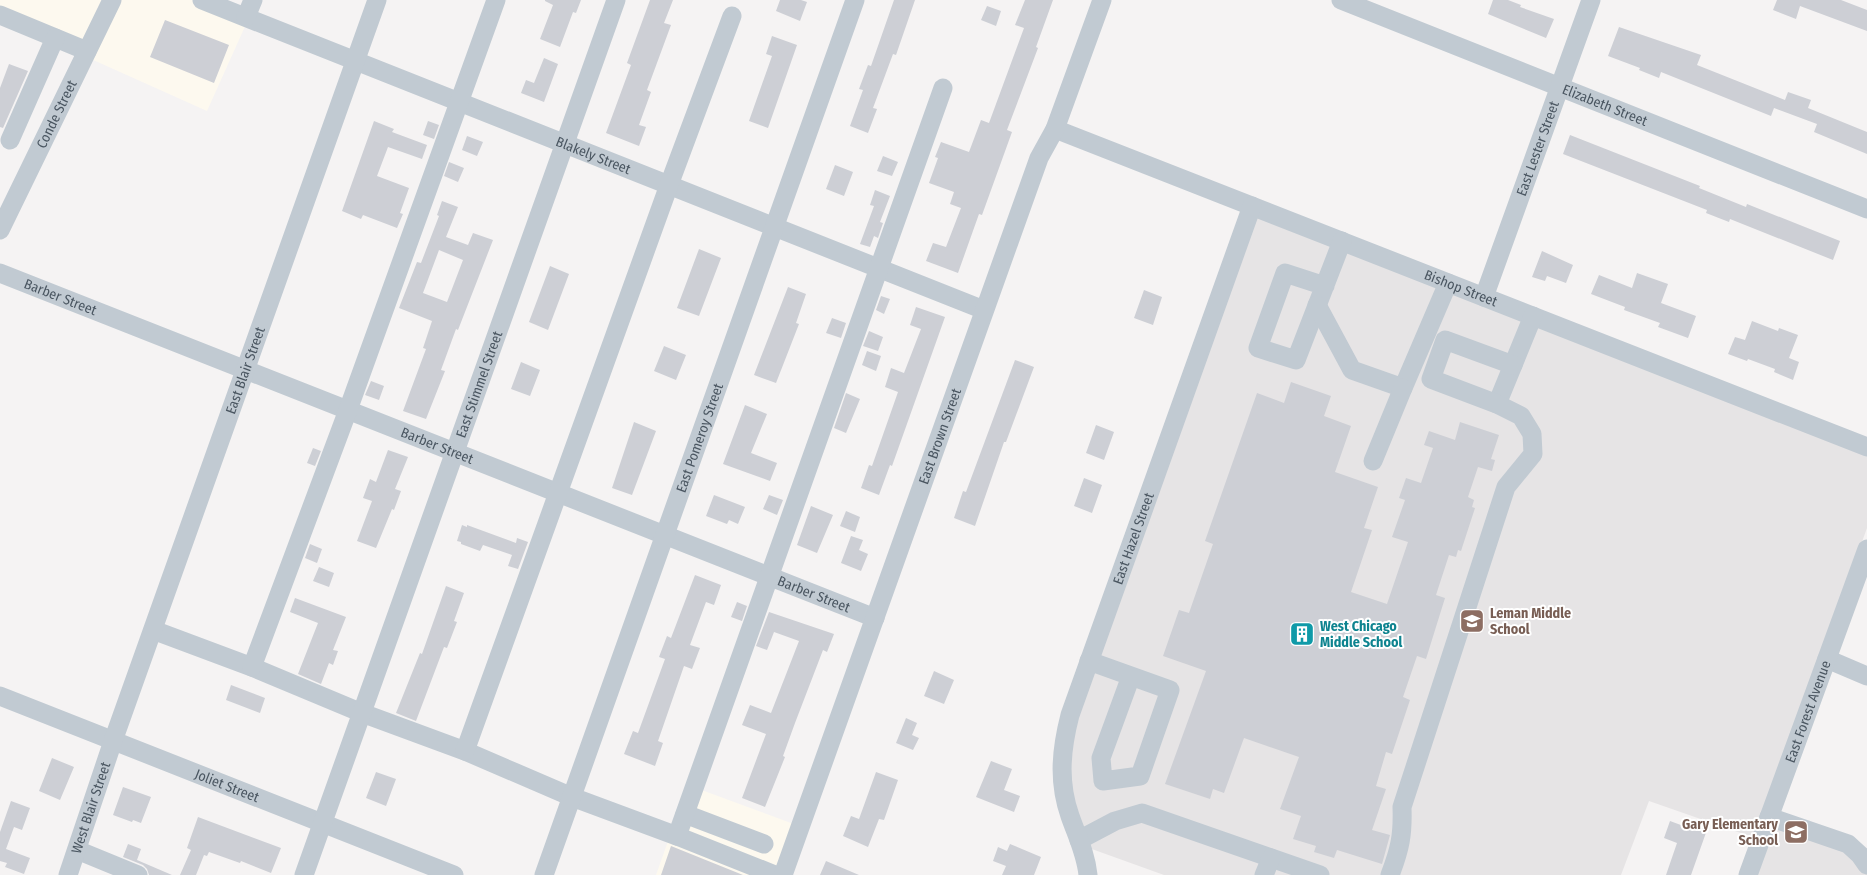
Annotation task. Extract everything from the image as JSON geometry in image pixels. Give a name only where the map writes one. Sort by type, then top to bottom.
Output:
[{"type":"street","name":"Conde Street","points":[[0,230],[112,0]]},
{"type":"street","name":"Blakely Street","points":[[202,0],[249,9],[356,61],[984,310]]},
{"type":"street","name":"East Blair Street","points":[[113,741],[377,0]]},
{"type":"street","points":[[252,667],[348,410],[496,0]]},
{"type":"street","name":"East Stimmel Street","points":[[304,875],[616,0]]},
{"type":"street","name":"East Pomeroy Street","points":[[544,875],[855,0]]},
{"type":"street","name":"East Brown Street","points":[[783,875],[1039,158],[1055,129],[1102,0]]},
{"type":"street","name":"Elizabeth Street","points":[[1342,0],[1867,208]]},
{"type":"street","name":"East Lester Street","points":[[1484,297],[1591,0]]},
{"type":"street","points":[[0,15],[87,51]]},
{"type":"street","points":[[465,751],[557,492],[732,16]]},
{"type":"street","points":[[39,151],[5,138],[55,38]]},
{"type":"street","points":[[677,836],[943,88]]},
{"type":"street","name":"Bishop Street","points":[[1055,129],[1867,447]]},
{"type":"street","name":"East Hazel Street","points":[[1088,875],[1085,855],[1065,798],[1061,774],[1062,755],[1070,715],[1252,206]]},
{"type":"street","points":[[1325,286],[1285,273],[1258,348],[1296,360],[1325,286],[1342,241]]},
{"type":"street","name":"Barber Street","points":[[0,273],[875,618]]},
{"type":"street","points":[[1373,461],[1448,283]]},
{"type":"street","points":[[1317,305],[1352,370],[1403,388]]},
{"type":"street","points":[[1497,404],[1533,316]]},
{"type":"street","points":[[1390,875],[1400,849],[1402,807],[1506,487],[1533,454],[1532,434],[1521,416],[1497,404],[1431,379],[1445,340],[1513,365]]},
{"type":"street","name":"East Forest Avenue","points":[[1748,875],[1865,559]]},
{"type":"street","points":[[153,630],[252,667],[362,713],[465,751],[572,797],[775,875]]},
{"type":"street","points":[[1827,659],[1867,676]]},
{"type":"street","points":[[1089,661],[1131,676],[1170,690],[1140,776],[1103,781],[1102,758],[1131,676]]},
{"type":"street","name":"Joliet Street","points":[[0,696],[454,875]]},
{"type":"street","name":"West Blair Street","points":[[68,875],[113,741]]},
{"type":"street","points":[[1079,840],[1116,821],[1142,813],[1267,866],[1320,875]]},
{"type":"street","points":[[684,814],[764,844]]},
{"type":"street","points":[[1769,817],[1848,844],[1867,844]]},
{"type":"street","points":[[1848,844],[1860,855],[1867,865]]},
{"type":"street","points":[[77,850],[138,875]]},
{"type":"shaded area","points":[[0,0],[108,0],[86,47],[0,11]]},
{"type":"shaded area","points":[[117,0],[194,0],[247,22],[207,111],[91,59]]},
{"type":"shaded area","name":"Leman Middle School","points":[[1257,215],[1867,456],[1867,528],[1755,838],[1649,801],[1621,875],[1164,875],[1089,848],[1071,795],[1067,757],[1076,714]]},
{"type":"shaded area","points":[[688,785],[807,829],[790,875],[656,875]]},
{"type":"shaded area","name":"Gary Elementary School","points":[[1776,815],[1867,849],[1867,875],[1755,875]]},
{"type":"building","points":[[545,0],[581,0],[576,13],[573,12],[560,47],[540,39],[553,5]]},
{"type":"building","points":[[650,0],[673,0],[664,23],[671,25],[647,90],[651,92],[639,125],[646,127],[639,146],[606,133],[631,65],[627,63]]},
{"type":"building","points":[[780,0],[801,0],[807,2],[800,21],[776,11]]},
{"type":"building","points":[[894,0],[915,0],[896,55],[893,54],[873,108],[877,109],[868,133],[850,126],[863,90],[859,89],[868,65],[871,66]]},
{"type":"building","points":[[1025,0],[1053,0],[1036,47],[1038,48],[1007,130],[1012,132],[982,215],[979,214],[958,273],[926,261],[933,243],[946,247],[961,208],[950,204],[954,192],[929,183],[938,158],[935,157],[941,142],[969,152],[981,120],[989,123],[1024,28],[1015,25]]},
{"type":"building","points":[[1493,0],[1508,0],[1521,5],[1520,7],[1554,19],[1546,38],[1488,14]]},
{"type":"building","points":[[1777,0],[1841,0],[1867,10],[1867,31],[1800,6],[1796,19],[1773,10]]},
{"type":"building","points":[[987,6],[1001,11],[996,26],[981,20]]},
{"type":"building","points":[[165,20],[229,45],[214,83],[150,57]]},
{"type":"building","points":[[1619,27],[1701,55],[1697,65],[1785,100],[1788,92],[1811,100],[1808,108],[1867,132],[1867,154],[1814,132],[1817,124],[1774,108],[1771,116],[1661,72],[1659,78],[1639,70],[1640,68],[1608,56]]},
{"type":"building","points":[[772,36],[797,45],[768,128],[749,121],[772,56],[766,54]]},
{"type":"building","points":[[544,58],[558,64],[544,102],[521,93],[526,80],[534,83]]},
{"type":"building","points":[[9,64],[28,71],[3,128],[0,127],[0,88]]},
{"type":"building","points":[[374,121],[394,129],[392,132],[427,145],[422,159],[388,147],[377,176],[409,188],[400,213],[403,214],[397,228],[363,215],[361,219],[342,211]]},
{"type":"building","points":[[428,121],[439,125],[434,139],[423,135]]},
{"type":"building","points":[[1570,135],[1700,186],[1699,188],[1746,207],[1747,204],[1840,241],[1833,260],[1730,219],[1729,222],[1706,213],[1707,210],[1563,154]]},
{"type":"building","points":[[467,136],[483,142],[477,156],[462,150]]},
{"type":"building","points":[[883,156],[898,162],[892,176],[877,171]]},
{"type":"building","points":[[449,162],[464,168],[458,182],[444,176]]},
{"type":"building","points":[[835,165],[853,172],[844,196],[826,189]]},
{"type":"building","points":[[875,190],[890,196],[880,222],[883,223],[878,238],[874,236],[870,247],[860,244],[874,206],[870,205]]},
{"type":"building","points":[[442,201],[458,207],[446,237],[468,245],[473,233],[493,240],[458,330],[456,329],[441,370],[445,371],[426,419],[403,411],[426,349],[423,348],[432,321],[399,308],[417,262],[421,263],[439,216],[437,215]],"holes":[[[439,250],[463,260],[447,302],[423,293]]]},
{"type":"building","points":[[699,249],[721,258],[699,316],[677,308]]},
{"type":"building","points":[[1542,251],[1573,265],[1566,283],[1547,276],[1545,281],[1532,277]]},
{"type":"building","points":[[550,266],[569,274],[548,330],[529,322]]},
{"type":"building","points":[[1637,273],[1668,284],[1661,303],[1696,316],[1688,338],[1658,327],[1660,323],[1624,310],[1625,307],[1591,294],[1599,275],[1632,288]]},
{"type":"building","points":[[788,287],[806,294],[796,323],[799,324],[776,383],[754,375]]},
{"type":"building","points":[[1144,290],[1162,297],[1153,325],[1134,318]]},
{"type":"building","points":[[881,296],[890,299],[884,314],[876,310]]},
{"type":"building","points":[[916,307],[945,317],[892,466],[890,465],[879,495],[861,488],[869,465],[872,466],[898,392],[885,387],[891,368],[904,373],[921,329],[910,325]]},
{"type":"building","points":[[832,318],[846,323],[841,338],[826,333]]},
{"type":"building","points":[[1752,321],[1778,331],[1779,328],[1798,335],[1789,358],[1799,362],[1793,380],[1774,372],[1775,369],[1728,354],[1735,337],[1745,340]]},
{"type":"building","points":[[869,331],[883,337],[878,351],[863,346]]},
{"type":"building","points":[[664,346],[686,355],[676,380],[654,371]]},
{"type":"building","points":[[867,351],[881,356],[876,371],[862,365]]},
{"type":"building","points":[[1015,360],[1034,367],[1006,442],[1004,442],[975,526],[954,518],[963,491],[966,492]]},
{"type":"building","points":[[521,362],[540,370],[530,396],[511,389]]},
{"type":"building","points":[[371,381],[384,386],[379,400],[365,395]]},
{"type":"building","name":"West Chicago Middle School","points":[[1291,382],[1331,396],[1324,416],[1351,426],[1335,472],[1378,487],[1364,528],[1372,530],[1351,592],[1387,604],[1408,542],[1392,537],[1405,500],[1399,498],[1406,478],[1421,483],[1433,448],[1424,445],[1429,431],[1455,440],[1460,422],[1499,435],[1491,459],[1495,460],[1492,471],[1478,467],[1468,497],[1474,500],[1472,507],[1475,508],[1461,551],[1458,550],[1456,557],[1449,555],[1436,595],[1445,598],[1426,659],[1417,656],[1403,697],[1410,700],[1392,754],[1386,752],[1376,786],[1386,789],[1372,830],[1390,835],[1382,864],[1337,850],[1334,858],[1314,852],[1316,846],[1293,839],[1301,816],[1280,809],[1299,757],[1244,738],[1224,793],[1213,789],[1210,799],[1165,784],[1206,671],[1163,656],[1179,610],[1189,613],[1213,544],[1205,541],[1257,393],[1284,403]]},
{"type":"building","points":[[846,393],[860,399],[846,433],[834,428]]},
{"type":"building","points":[[745,405],[767,414],[751,453],[777,463],[770,481],[723,464]]},
{"type":"building","points":[[634,422],[656,431],[632,495],[612,488]]},
{"type":"building","points":[[1096,425],[1114,432],[1104,460],[1086,453]]},
{"type":"building","points":[[313,448],[321,451],[315,466],[307,463]]},
{"type":"building","points":[[388,450],[408,457],[395,489],[401,491],[376,548],[357,541],[372,501],[363,498],[370,479],[376,482]]},
{"type":"building","points":[[1084,478],[1102,485],[1092,513],[1074,506]]},
{"type":"building","points":[[714,495],[745,507],[738,524],[729,520],[727,524],[706,516]]},
{"type":"building","points":[[769,495],[783,500],[777,515],[763,509]]},
{"type":"building","points":[[811,506],[833,515],[817,553],[797,545]]},
{"type":"building","points":[[846,511],[860,517],[855,532],[840,526]]},
{"type":"building","points":[[462,525],[467,527],[467,525],[516,543],[517,538],[528,542],[518,569],[508,566],[512,555],[483,545],[480,551],[457,541]]},
{"type":"building","points":[[851,536],[863,540],[859,550],[868,554],[861,571],[841,563]]},
{"type":"building","points":[[310,544],[322,549],[317,563],[305,558]]},
{"type":"building","points":[[319,567],[334,573],[329,587],[313,581]]},
{"type":"building","points":[[695,575],[721,585],[714,605],[706,602],[690,645],[700,648],[692,669],[684,666],[658,741],[663,743],[655,766],[624,754],[633,731],[638,733],[665,659],[659,657],[667,636],[671,638]]},
{"type":"building","points":[[446,586],[464,593],[454,621],[457,622],[447,648],[444,647],[416,721],[396,713],[420,653],[422,654]]},
{"type":"building","points":[[295,598],[346,617],[333,650],[338,651],[333,665],[329,663],[321,684],[298,674],[318,623],[290,612]]},
{"type":"building","points":[[737,602],[747,606],[742,621],[731,617]]},
{"type":"building","points":[[769,612],[834,634],[827,652],[823,650],[765,807],[742,798],[766,734],[742,725],[750,705],[771,713],[799,641],[774,632],[767,650],[756,646]]},
{"type":"building","points":[[934,671],[954,680],[944,704],[924,696]]},
{"type":"building","points":[[231,685],[265,698],[260,713],[226,700]]},
{"type":"building","points":[[906,718],[917,723],[912,735],[919,738],[913,750],[896,743]]},
{"type":"building","points":[[52,758],[74,767],[60,800],[39,791]]},
{"type":"building","points":[[991,761],[1012,769],[1004,790],[1020,796],[1014,812],[976,797]]},
{"type":"building","points":[[376,772],[396,779],[386,806],[366,798]]},
{"type":"building","points":[[876,772],[898,780],[884,820],[879,819],[868,847],[843,836],[851,816],[859,819]]},
{"type":"building","points":[[123,787],[151,797],[141,823],[133,820],[132,822],[113,815]]},
{"type":"building","points":[[11,801],[30,808],[22,830],[14,827],[6,849],[30,858],[24,874],[5,867],[7,863],[0,861],[0,832]]},
{"type":"building","points":[[198,817],[281,848],[271,873],[241,861],[240,863],[209,852],[207,856],[204,855],[196,875],[180,875],[191,850],[187,848]]},
{"type":"building","points":[[1670,821],[1689,828],[1692,821],[1708,827],[1691,875],[1666,875],[1677,843],[1664,838]]},
{"type":"building","points":[[128,844],[141,849],[137,860],[172,875],[149,875],[143,865],[123,857]]},
{"type":"building","points":[[1010,844],[1041,857],[1034,875],[1002,875],[1006,866],[993,861],[998,847],[1007,851]]},
{"type":"building","points":[[671,846],[743,875],[661,875]]},
{"type":"building","points":[[826,861],[859,875],[820,875]]},
{"type":"place","name":"Leman Middle School","points":[[1472,621]]},
{"type":"place","name":"West Chicago Middle School","points":[[1302,634]]},
{"type":"place","name":"Gary Elementary School","points":[[1796,832]]}]
